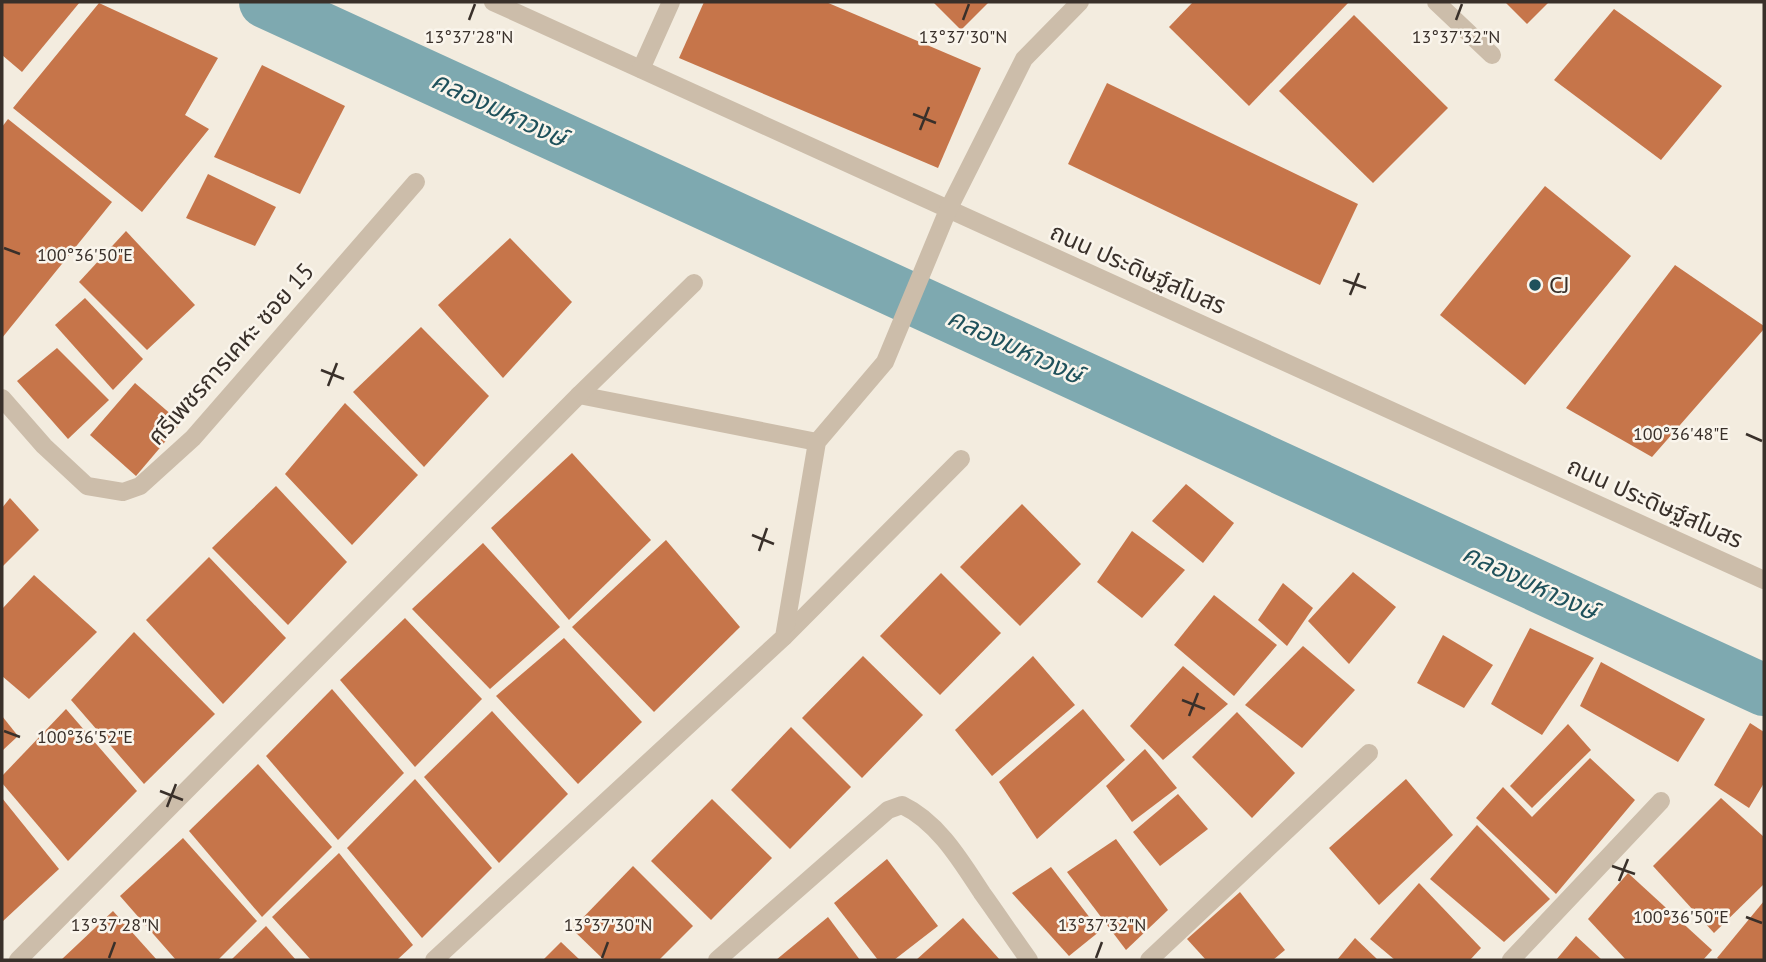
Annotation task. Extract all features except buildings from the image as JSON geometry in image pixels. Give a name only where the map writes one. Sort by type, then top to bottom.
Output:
[{"type":"street","name":"ถนน ประดิษฐ์สโมสร","points":[[492,2],[1764,580]]},
{"type":"street","points":[[641,69],[671,2]]},
{"type":"street","points":[[784,637],[817,442],[885,362],[948,210],[1024,59],[1080,2]]},
{"type":"street","points":[[1436,2],[1492,55]]},
{"type":"street","name":"ศรีเพชรการเคหะ ซอย 15","points":[[2,398],[44,446],[87,486],[123,492],[140,486],[193,438],[416,182]]},
{"type":"street","points":[[19,960],[579,395],[694,283]]},
{"type":"street","points":[[579,395],[817,442]]},
{"type":"street","points":[[434,960],[784,637],[961,458]]},
{"type":"street","points":[[1149,960],[1369,753]]},
{"type":"street","points":[[1511,960],[1661,801]]},
{"type":"street","points":[[717,960],[888,810],[902,805],[913,810],[954,852],[1029,960]]},
{"type":"waterway","name":"คลองมหาวงษ์","points":[[265,2],[1764,690]]},
{"type":"place","name":"CJ","points":[[1535,285]]}]
